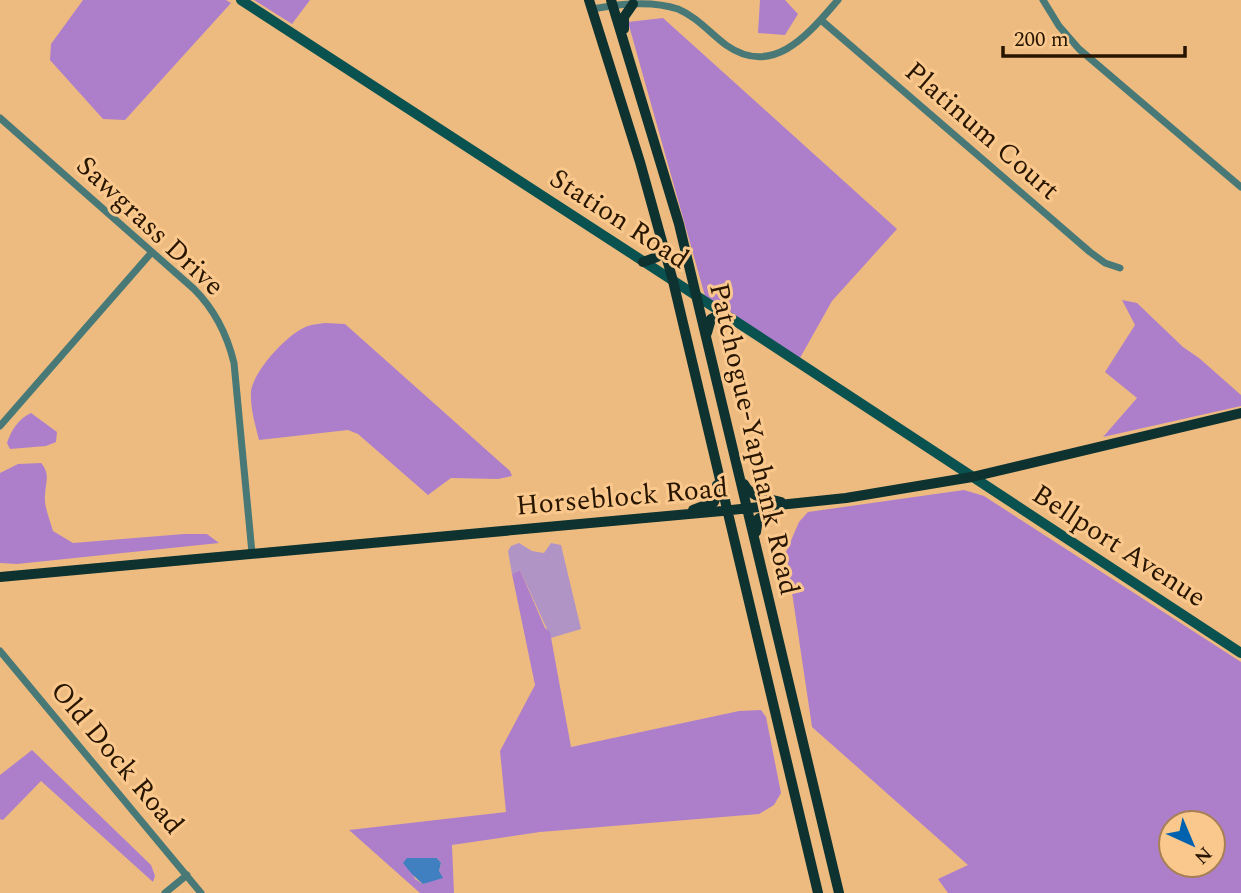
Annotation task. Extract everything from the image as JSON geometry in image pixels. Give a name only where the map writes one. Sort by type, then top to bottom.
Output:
[{"type":"main road","name":"Station Road","points":[[241,0],[972,477]]},
{"type":"main road","name":"Patchogue-Yaphank Road","points":[[612,3],[666,180],[696,296],[838,893]]},
{"type":"main road","points":[[591,4],[656,216],[659,254],[655,259],[643,262]]},
{"type":"main road","points":[[629,56],[624,20],[633,4]]},
{"type":"main road","name":"Patchogue-Yaphank Road","points":[[656,216],[818,893]]},
{"type":"main road","points":[[706,339],[709,321],[723,313]]},
{"type":"main road","name":"Horseblock Road","points":[[0,577],[674,516],[861,496],[972,477],[1241,413]]},
{"type":"main road","points":[[674,516],[716,500],[718,494],[715,462]]},
{"type":"main road","points":[[738,472],[751,494],[788,504]]},
{"type":"main road","name":"Bellport Avenue","points":[[972,477],[1241,653]]},
{"type":"main road","points":[[758,556],[758,519],[788,504]]},
{"type":"main road","points":[[674,516],[721,521],[733,536]]},
{"type":"main road","points":[[800,819],[820,815]]},
{"type":"street","points":[[591,4],[664,5],[676,8],[695,19],[734,50],[761,55],[774,54],[793,47],[805,38],[838,0]]},
{"type":"street","points":[[1043,0],[1065,35],[1079,49],[1241,187]]},
{"type":"street","name":"Platinum Court","points":[[821,20],[1090,252],[1105,263],[1120,268]]},
{"type":"street","name":"Sawgrass Drive","points":[[0,118],[209,305],[227,339],[237,381],[253,554]]},
{"type":"street","points":[[0,426],[152,252]]},
{"type":"street","name":"Old Dock Road","points":[[0,651],[201,893]]},
{"type":"street","points":[[165,893],[187,875]]},
{"type":"shaded area","points":[[83,0],[226,0],[231,3],[125,120],[103,119],[50,60],[51,44]]},
{"type":"shaded area","points":[[254,0],[310,0],[292,24]]},
{"type":"shaded area","points":[[760,0],[785,0],[798,14],[785,35],[758,33]]},
{"type":"shaded area","points":[[663,18],[897,229],[832,301],[800,358],[705,296],[628,22]]},
{"type":"shaded area","points":[[1122,300],[1137,303],[1183,347],[1241,395],[1241,406],[1103,437],[1137,398],[1105,372],[1135,325]]},
{"type":"shaded area","points":[[325,323],[345,324],[510,471],[512,476],[498,479],[451,478],[428,495],[358,434],[348,430],[259,440],[251,397],[258,373],[282,344],[300,330]]},
{"type":"shaded area","points":[[31,413],[57,432],[56,442],[46,446],[10,449],[7,443],[13,430]]},
{"type":"shaded area","points":[[41,463],[47,475],[45,505],[53,531],[73,543],[207,534],[219,543],[17,564],[0,563],[0,473],[18,464]]},
{"type":"shaded area","points":[[964,490],[984,496],[1241,662],[1241,893],[948,893],[938,879],[968,865],[812,727],[786,552],[799,522],[808,512]]},
{"type":"shaded area","points":[[519,543],[532,551],[544,553],[551,543],[561,545],[581,629],[551,638],[520,570],[512,574],[508,551],[511,546]]},
{"type":"shaded area","points":[[520,570],[545,628],[550,632],[571,747],[739,711],[761,710],[766,717],[781,793],[774,805],[759,814],[540,832],[452,845],[454,893],[420,893],[349,830],[506,812],[500,751],[535,685],[512,574]],"holes":[[[407,858],[437,858],[441,863],[439,871],[423,884],[415,879]]]},
{"type":"shaded area","points":[[32,750],[151,865],[155,876],[153,882],[41,781],[3,820],[0,819],[0,775]]},
{"type":"water","points":[[407,858],[437,858],[441,863],[439,871],[443,878],[423,884],[403,863]]}]
